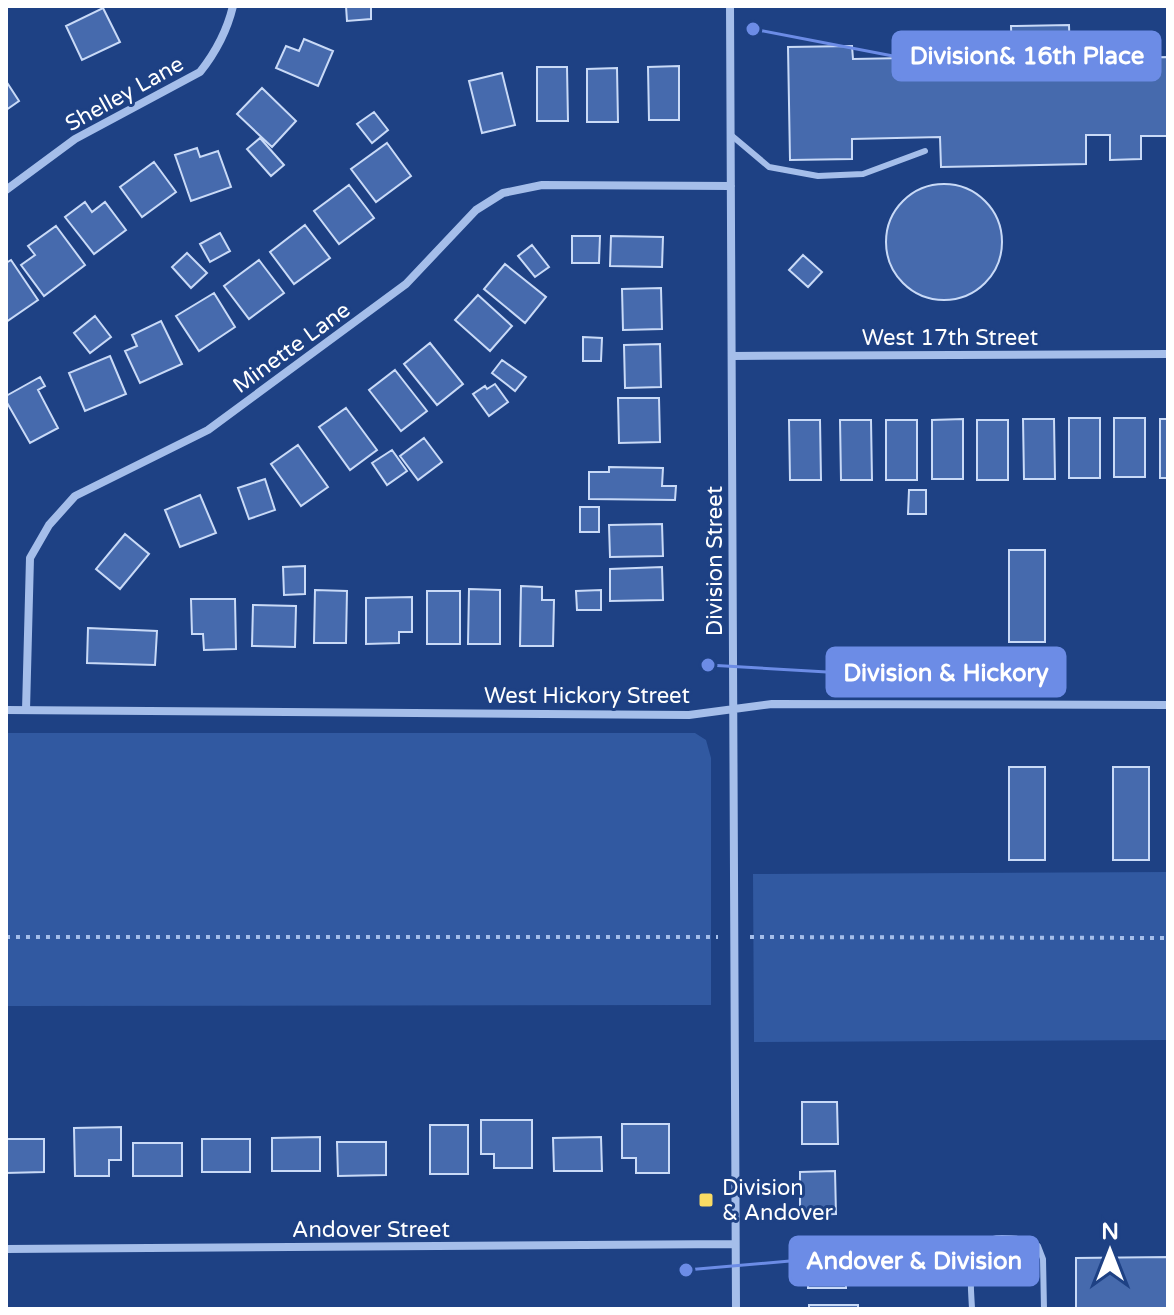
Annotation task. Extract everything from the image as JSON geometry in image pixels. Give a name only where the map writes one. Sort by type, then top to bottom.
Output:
[{"type":"street","name":"Shelley Lane","points":[[6,190],[75,139],[200,72],[222,37],[233,6]]},
{"type":"street","name":"Division Street","points":[[730,6],[736,1309]]},
{"type":"street","name":"Minette Lane","points":[[26,710],[30,558],[49,525],[75,496],[208,430],[406,284],[476,210],[503,193],[542,185],[731,186]]},
{"type":"street","name":"West 17th Street","points":[[732,356],[1168,354]]},
{"type":"street","name":"West Hickory Street","points":[[6,710],[689,715],[772,704],[1168,705]]},
{"type":"street","name":"Andover Street","points":[[6,1249],[735,1244]]},
{"type":"lane","points":[[731,135],[769,167],[818,176],[863,174],[925,151]]},
{"type":"lane","points":[[972,1309],[971,1260],[978,1245],[993,1238],[1023,1238],[1038,1246],[1043,1259],[1044,1309]]},
{"type":"path","points":[[6,937],[713,937]]},
{"type":"path","points":[[748,937],[1168,938]]},
{"type":"shaded area","points":[[6,733],[695,733],[706,740],[711,758],[711,1005],[6,1006]]},
{"type":"shaded area","points":[[1168,872],[1168,1040],[754,1042],[753,874]]},
{"type":"building","points":[[346,6],[371,6],[371,19],[347,21]]},
{"type":"building","points":[[103,8],[120,42],[82,60],[66,26]]},
{"type":"building","points":[[1069,25],[1070,59],[1168,57],[1168,136],[1141,136],[1141,159],[1110,160],[1110,135],[1086,135],[1086,164],[941,167],[940,137],[852,139],[852,159],[790,160],[788,47],[852,46],[853,59],[1012,56],[1011,26]]},
{"type":"building","points":[[304,39],[333,51],[318,86],[276,68],[286,46],[299,51]]},
{"type":"building","points":[[679,66],[679,120],[649,120],[648,67]]},
{"type":"building","points":[[537,67],[567,67],[568,121],[537,121]]},
{"type":"building","points":[[617,68],[618,122],[587,122],[587,69]]},
{"type":"building","points":[[502,73],[515,125],[482,133],[469,81]]},
{"type":"building","points":[[6,81],[19,101],[6,110]]},
{"type":"building","points":[[262,88],[296,121],[272,147],[237,114]]},
{"type":"building","points":[[374,112],[388,130],[372,143],[357,124]]},
{"type":"building","points":[[260,138],[284,165],[271,176],[247,149]]},
{"type":"building","points":[[387,143],[411,176],[376,202],[351,169]]},
{"type":"building","points":[[197,148],[200,157],[218,151],[231,187],[191,201],[175,155]]},
{"type":"building","points":[[154,162],[176,192],[142,217],[120,187]]},
{"type":"building","points":[[944,184],[966,188],[985,201],[998,220],[1002,242],[998,264],[985,283],[966,296],[944,300],[922,296],[903,283],[890,264],[886,242],[890,220],[903,201],[922,188]]},
{"type":"building","points":[[349,185],[374,218],[339,244],[314,211]]},
{"type":"building","points":[[85,202],[92,212],[105,202],[126,230],[94,254],[65,217]]},
{"type":"building","points":[[305,225],[330,258],[294,284],[270,252]]},
{"type":"building","points":[[56,226],[85,265],[44,296],[21,265],[35,255],[28,246]]},
{"type":"building","points":[[220,233],[230,251],[210,262],[200,244]]},
{"type":"building","points":[[572,236],[600,236],[599,263],[572,263]]},
{"type":"building","points":[[611,236],[663,237],[662,267],[610,266]]},
{"type":"building","points":[[532,245],[549,267],[535,277],[518,256]]},
{"type":"building","points":[[187,253],[207,273],[191,288],[172,267]]},
{"type":"building","points":[[803,255],[822,272],[808,287],[789,270]]},
{"type":"building","points":[[11,260],[38,300],[6,322],[6,263]]},
{"type":"building","points":[[259,260],[284,293],[249,319],[224,286]]},
{"type":"building","points":[[505,264],[546,297],[525,323],[484,289]]},
{"type":"building","points":[[661,288],[662,329],[623,330],[622,289]]},
{"type":"building","points":[[214,293],[235,327],[199,351],[176,316]]},
{"type":"building","points":[[478,295],[512,326],[490,351],[455,320]]},
{"type":"building","points":[[95,316],[111,337],[90,353],[74,333]]},
{"type":"building","points":[[161,321],[182,364],[140,383],[125,351],[137,346],[132,335]]},
{"type":"building","points":[[583,337],[602,338],[601,361],[583,361]]},
{"type":"building","points":[[430,343],[463,384],[437,405],[404,364]]},
{"type":"building","points":[[660,344],[661,387],[625,388],[624,345]]},
{"type":"building","points":[[110,356],[126,394],[85,411],[69,373]]},
{"type":"building","points":[[502,360],[526,377],[515,391],[492,373]]},
{"type":"building","points":[[395,370],[427,411],[401,431],[369,390]]},
{"type":"building","points":[[40,377],[45,386],[38,390],[58,428],[30,443],[6,396]]},
{"type":"building","points":[[495,384],[508,402],[489,416],[473,394]]},
{"type":"building","points":[[618,398],[659,398],[660,442],[619,443]]},
{"type":"building","points":[[346,408],[377,450],[350,470],[319,427]]},
{"type":"building","points":[[1069,418],[1100,418],[1100,478],[1069,478]]},
{"type":"building","points":[[1114,418],[1145,418],[1145,477],[1114,477]]},
{"type":"building","points":[[963,419],[963,479],[932,479],[932,420]]},
{"type":"building","points":[[1023,419],[1054,419],[1055,479],[1024,479]]},
{"type":"building","points":[[1160,419],[1168,419],[1168,478],[1160,478]]},
{"type":"building","points":[[789,420],[820,420],[821,480],[790,480]]},
{"type":"building","points":[[840,420],[871,420],[872,480],[841,480]]},
{"type":"building","points":[[886,420],[917,420],[917,480],[886,480]]},
{"type":"building","points":[[977,420],[1008,420],[1008,480],[977,480]]},
{"type":"building","points":[[424,438],[442,462],[418,480],[400,456]]},
{"type":"building","points":[[298,445],[328,487],[301,506],[271,464]]},
{"type":"building","points":[[392,450],[407,471],[387,485],[372,463]]},
{"type":"building","points":[[609,467],[663,468],[662,486],[676,486],[675,500],[589,499],[589,472],[609,472]]},
{"type":"building","points":[[265,479],[275,510],[249,519],[238,488]]},
{"type":"building","points":[[909,490],[926,490],[926,514],[908,514]]},
{"type":"building","points":[[200,495],[216,533],[180,547],[165,510]]},
{"type":"building","points":[[580,507],[599,507],[599,532],[580,532]]},
{"type":"building","points":[[662,524],[663,556],[610,557],[609,525]]},
{"type":"building","points":[[125,534],[149,554],[120,589],[96,569]]},
{"type":"building","points":[[1009,550],[1045,550],[1045,642],[1009,642]]},
{"type":"building","points":[[305,566],[305,594],[284,595],[283,567]]},
{"type":"building","points":[[662,567],[663,600],[610,601],[610,569]]},
{"type":"building","points":[[521,586],[542,587],[542,600],[554,600],[553,646],[520,646]]},
{"type":"building","points":[[469,589],[500,590],[500,644],[468,644]]},
{"type":"building","points":[[315,590],[347,591],[346,643],[314,643]]},
{"type":"building","points":[[601,590],[601,610],[577,610],[576,591]]},
{"type":"building","points":[[427,591],[460,591],[460,644],[427,644]]},
{"type":"building","points":[[412,597],[412,632],[399,632],[399,643],[366,644],[366,598]]},
{"type":"building","points":[[191,599],[235,599],[236,649],[204,650],[203,634],[192,634]]},
{"type":"building","points":[[253,605],[296,606],[295,647],[252,646]]},
{"type":"building","points":[[88,628],[157,631],[155,665],[87,663]]},
{"type":"building","points":[[1009,767],[1045,767],[1045,860],[1009,860]]},
{"type":"building","points":[[1113,767],[1149,767],[1149,860],[1113,860]]},
{"type":"building","points":[[802,1102],[837,1102],[838,1144],[802,1144]]},
{"type":"building","points":[[481,1120],[532,1120],[532,1168],[494,1168],[494,1154],[481,1154]]},
{"type":"building","points":[[622,1124],[669,1124],[669,1173],[636,1173],[636,1158],[622,1158]]},
{"type":"building","points":[[430,1125],[468,1125],[468,1174],[430,1174]]},
{"type":"building","points":[[121,1127],[121,1160],[109,1160],[109,1176],[75,1176],[74,1128]]},
{"type":"building","points":[[320,1137],[320,1171],[272,1171],[272,1138]]},
{"type":"building","points":[[601,1137],[602,1171],[554,1171],[553,1138]]},
{"type":"building","points":[[6,1139],[44,1139],[44,1172],[6,1173]]},
{"type":"building","points":[[202,1139],[250,1139],[250,1172],[202,1172]]},
{"type":"building","points":[[337,1142],[386,1142],[386,1175],[338,1176]]},
{"type":"building","points":[[133,1143],[182,1143],[182,1176],[133,1176]]},
{"type":"building","points":[[835,1171],[836,1214],[800,1215],[800,1172]]},
{"type":"building","points":[[808,1239],[846,1239],[846,1288],[808,1288]]},
{"type":"building","points":[[1168,1257],[1168,1309],[1076,1309],[1076,1258]]},
{"type":"building","points":[[809,1305],[858,1305],[858,1309],[809,1309]]},
{"type":"place","name":"Division& 16th Place","points":[[753,29]]},
{"type":"place","name":"Division & Hickory","points":[[708,665]]},
{"type":"place","name":"Division & Andover","points":[[706,1200]]},
{"type":"place","name":"Andover & Division","points":[[686,1270]]}]
